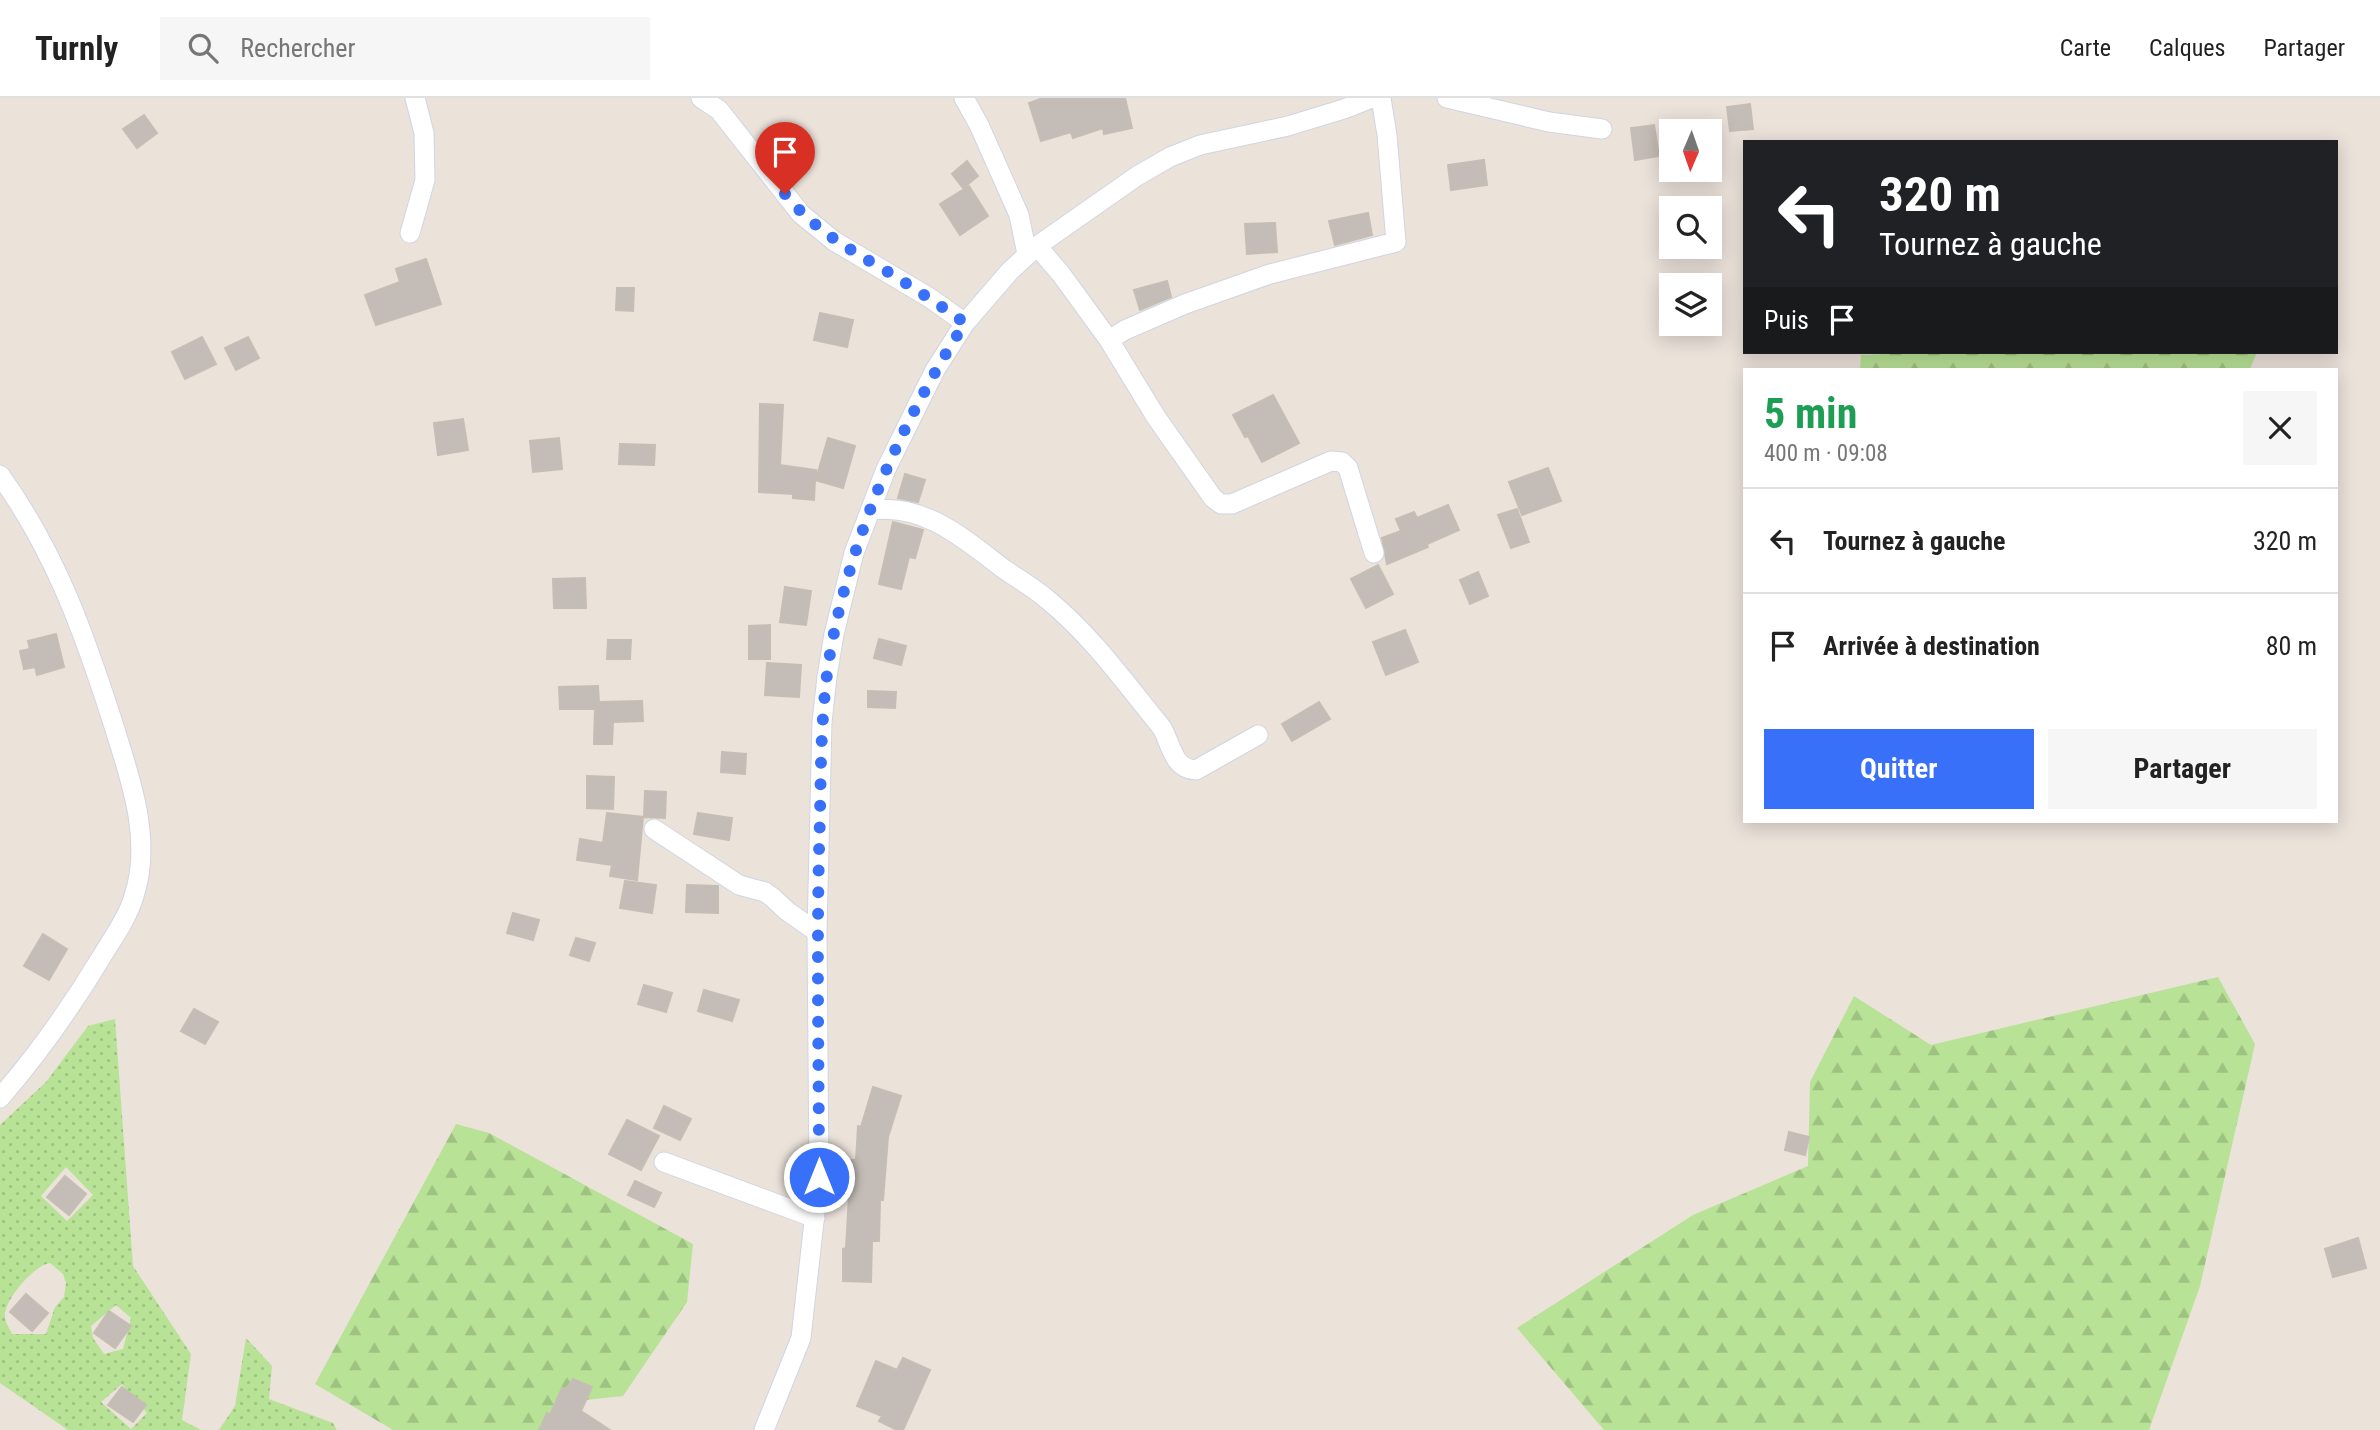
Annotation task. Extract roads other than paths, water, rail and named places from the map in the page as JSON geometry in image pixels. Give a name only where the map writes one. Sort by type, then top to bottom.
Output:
[{"type":"street","points":[[410,233],[425,180],[424,133],[415,98]]},
{"type":"street","points":[[701,98],[719,110],[801,214],[834,241],[965,323]]},
{"type":"street","points":[[964,98],[979,125],[1032,250],[1061,274],[1109,340],[1156,417],[1213,498],[1221,504],[1232,504],[1331,461],[1342,462],[1348,468],[1374,553]]},
{"type":"street","points":[[1447,98],[1549,122],[1602,129]]},
{"type":"street","points":[[764,1430],[800,1338],[819,1177],[817,932],[822,722],[827,677],[834,634],[855,553],[886,469],[935,370],[965,323],[1032,250],[1137,176],[1170,157],[1200,145],[1288,126],[1371,99],[1387,135],[1396,242],[1270,274],[1185,304],[1125,330],[1109,340]]},
{"type":"street","points":[[0,475],[17,498],[50,556],[86,639],[137,805],[142,853],[134,895],[114,936],[79,994],[27,1066],[0,1098]]},
{"type":"street","points":[[871,510],[894,509],[942,523],[965,537],[1005,570],[1047,599],[1078,628],[1153,717],[1172,746],[1178,764],[1185,769],[1196,770],[1258,736]]},
{"type":"street","points":[[654,829],[739,885],[765,892],[817,932]]},
{"type":"street","points":[[664,1162],[815,1218]]}]
